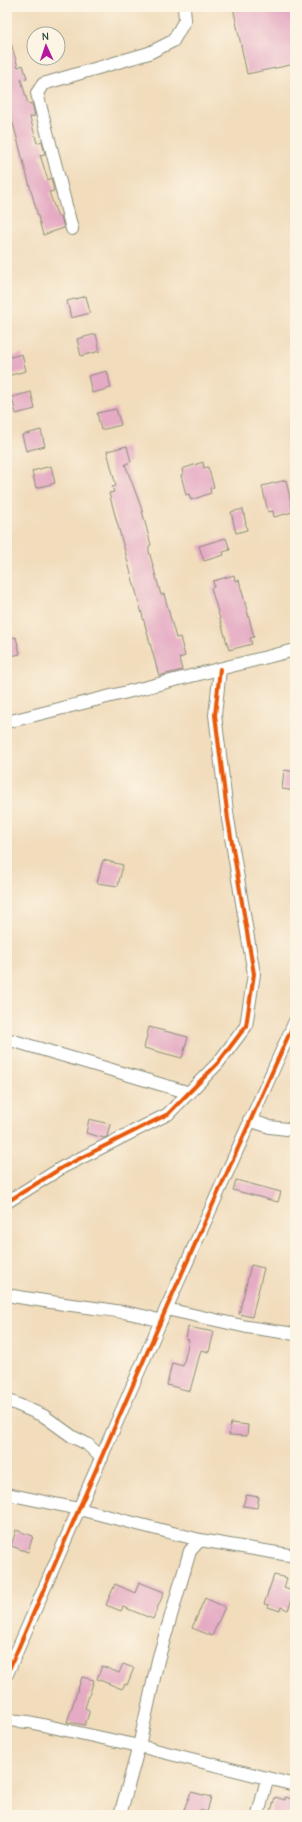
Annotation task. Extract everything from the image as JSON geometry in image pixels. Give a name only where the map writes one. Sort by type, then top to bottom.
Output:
[{"type":"street","points":[[72,229],[38,94],[43,84],[149,53],[173,41],[185,20],[184,7]]},
{"type":"street","points":[[7,722],[295,650]]},
{"type":"street","points":[[7,1202],[63,1167],[168,1114],[218,1063],[246,1026],[254,974],[228,819],[215,715],[220,669]]},
{"type":"street","points":[[7,1674],[249,1120],[295,1021]]},
{"type":"street","points":[[7,1039],[190,1093]]},
{"type":"street","points":[[249,1120],[270,1127],[295,1130]]},
{"type":"street","points":[[7,1295],[79,1306],[122,1310],[138,1313],[161,1321]]},
{"type":"street","points":[[166,1309],[247,1327],[295,1334]]},
{"type":"street","points":[[7,1400],[44,1416],[73,1437],[87,1444],[102,1458]]},
{"type":"street","points":[[7,1494],[79,1509],[200,1540],[295,1556]]},
{"type":"street","points":[[184,1536],[190,1552]]},
{"type":"street","points":[[120,1815],[140,1746],[158,1660],[190,1552],[200,1540]]},
{"type":"street","points":[[7,1720],[29,1722],[140,1746],[295,1785]]},
{"type":"street","points":[[258,1815],[267,1779]]},
{"type":"building","points":[[233,7],[292,7],[295,23],[295,64],[247,74]]},
{"type":"building","points":[[7,40],[10,40],[18,67],[23,65],[27,78],[21,79],[28,104],[32,103],[35,116],[30,117],[37,143],[42,141],[45,154],[40,155],[48,180],[51,178],[54,191],[49,192],[58,217],[61,216],[64,228],[43,235],[7,101]]},
{"type":"building","points":[[86,296],[90,313],[71,318],[67,301]]},
{"type":"building","points":[[96,334],[100,351],[81,356],[77,339]]},
{"type":"building","points":[[22,354],[26,371],[7,376],[7,358]]},
{"type":"building","points":[[107,371],[111,388],[92,393],[88,376]]},
{"type":"building","points":[[31,392],[35,409],[16,414],[12,397]]},
{"type":"building","points":[[116,409],[121,425],[101,430],[97,413]]},
{"type":"building","points":[[41,430],[45,446],[26,451],[22,435]]},
{"type":"building","points":[[127,446],[131,462],[125,464],[141,507],[151,545],[149,546],[149,551],[161,595],[164,594],[176,638],[180,637],[185,656],[179,658],[182,670],[159,676],[109,493],[114,492],[112,487],[116,486],[107,451]]},
{"type":"building","points":[[203,462],[204,468],[208,467],[214,487],[210,488],[211,493],[191,500],[189,494],[186,495],[181,475],[183,474],[182,469]]},
{"type":"building","points":[[51,466],[55,483],[36,488],[32,471]]},
{"type":"building","points":[[286,480],[293,512],[274,517],[273,511],[268,512],[262,486]]},
{"type":"building","points":[[243,509],[247,530],[236,533],[231,512]]},
{"type":"building","points":[[226,538],[230,550],[223,552],[224,555],[204,561],[199,546]]},
{"type":"building","points":[[234,575],[235,581],[239,580],[254,637],[250,638],[252,644],[229,650],[211,588],[214,587],[213,581]]},
{"type":"building","points":[[16,637],[20,654],[7,657],[7,639]]},
{"type":"building","points":[[284,770],[295,772],[295,791],[282,789]]},
{"type":"building","points":[[103,860],[123,865],[118,886],[97,883]]},
{"type":"building","points":[[149,1027],[188,1037],[182,1058],[144,1048]]},
{"type":"building","points":[[89,1119],[110,1124],[107,1137],[104,1138],[86,1133]]},
{"type":"building","points":[[236,1180],[281,1192],[278,1202],[233,1190]]},
{"type":"building","points":[[251,1265],[264,1268],[252,1317],[239,1314]]},
{"type":"building","points":[[188,1327],[214,1332],[209,1352],[201,1350],[190,1391],[167,1385],[172,1363],[183,1366],[189,1340],[186,1339]]},
{"type":"building","points":[[231,1423],[248,1425],[247,1436],[229,1435]]},
{"type":"building","points":[[246,1495],[259,1497],[257,1508],[243,1506]]},
{"type":"building","points":[[16,1530],[33,1536],[28,1552],[11,1546]]},
{"type":"building","points":[[274,1575],[287,1578],[284,1588],[295,1592],[288,1610],[281,1607],[280,1611],[264,1604]]},
{"type":"building","points":[[139,1582],[164,1592],[153,1619],[123,1607],[121,1611],[106,1605],[115,1584],[135,1593]]},
{"type":"building","points":[[205,1598],[225,1607],[212,1636],[192,1628]]},
{"type":"building","points":[[123,1664],[134,1668],[127,1685],[125,1684],[122,1689],[97,1679],[102,1666],[119,1673]]},
{"type":"building","points":[[82,1677],[94,1680],[85,1708],[89,1710],[89,1713],[85,1725],[67,1722]]},
{"type":"building","points":[[191,1792],[211,1797],[207,1812],[199,1810],[198,1815],[190,1815],[183,1812]]},
{"type":"building","points":[[275,1797],[285,1800],[285,1797],[295,1800],[295,1815],[270,1815]]},
{"type":"cycle path","points":[[7,1202],[63,1167],[168,1114],[218,1063],[246,1026],[254,974],[228,819],[215,715],[220,669]]},
{"type":"cycle path","points":[[7,1674],[166,1309],[295,1021]]}]
